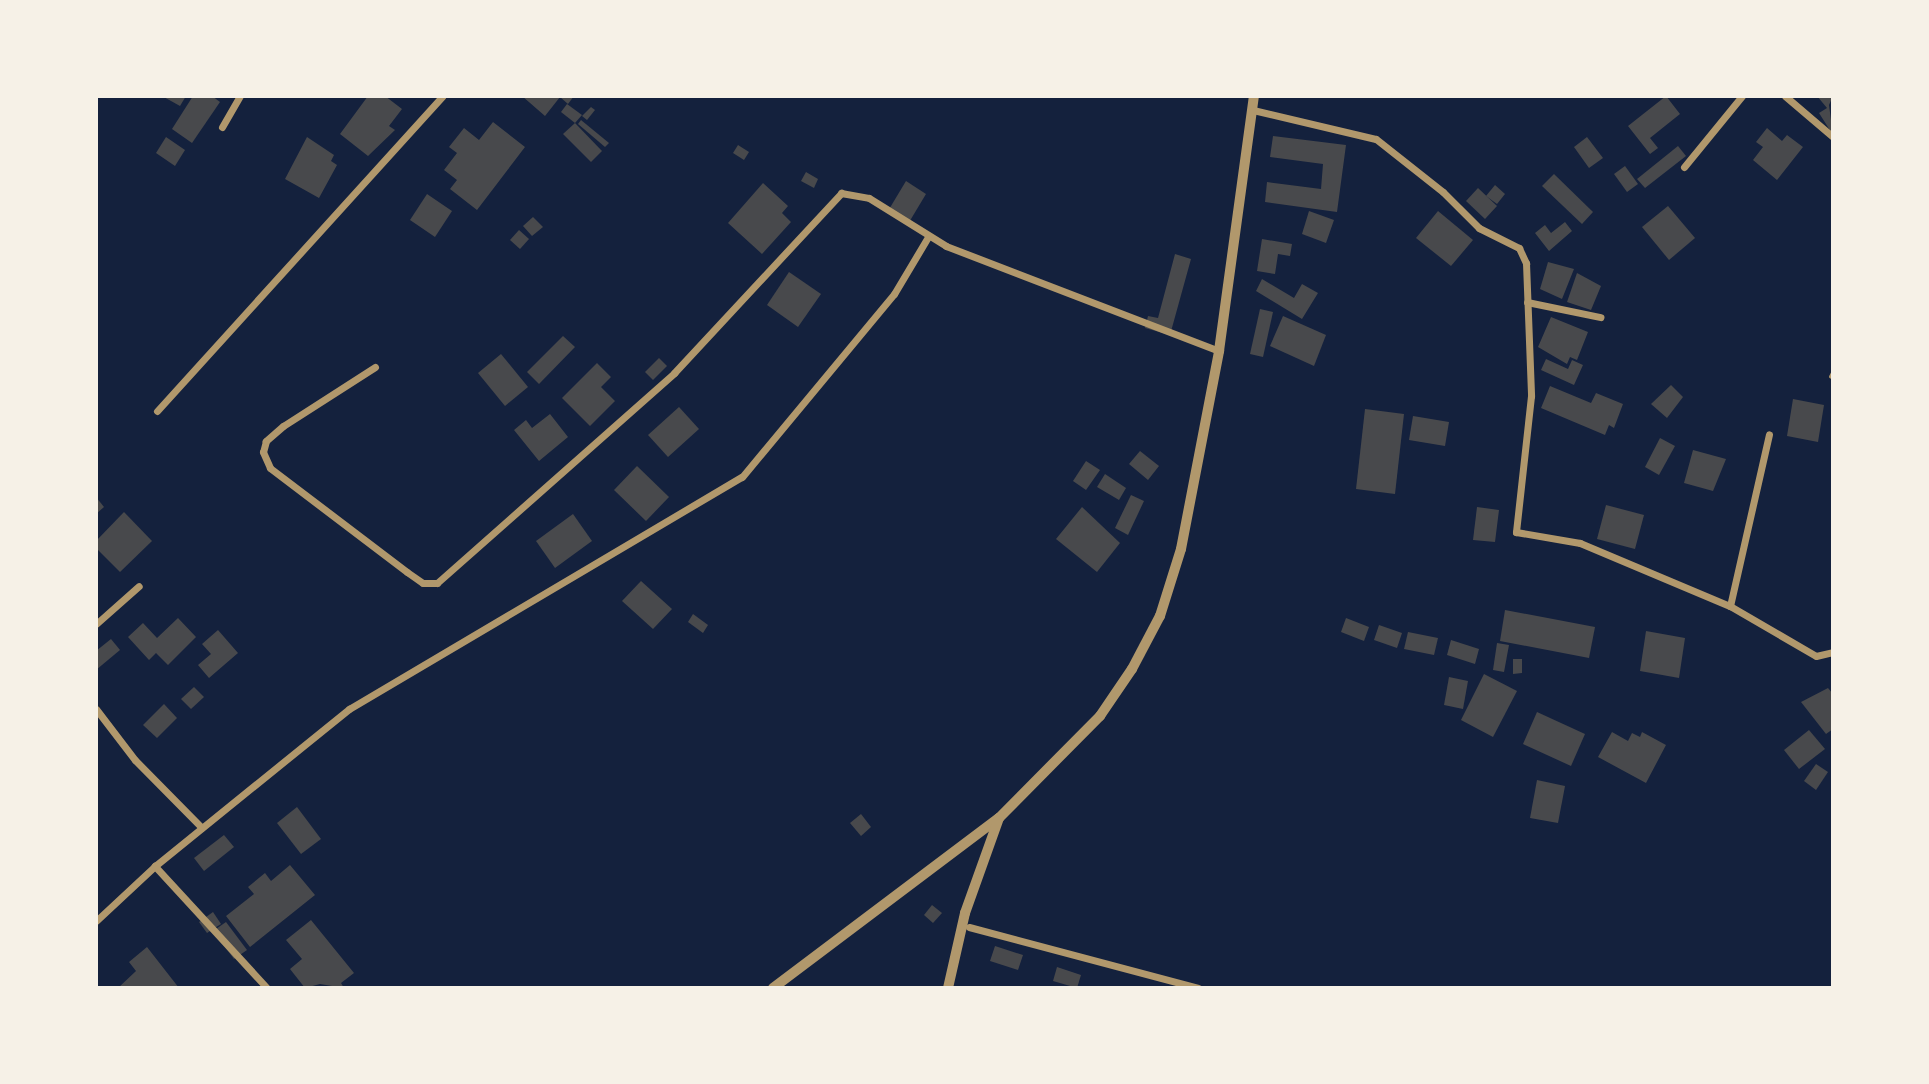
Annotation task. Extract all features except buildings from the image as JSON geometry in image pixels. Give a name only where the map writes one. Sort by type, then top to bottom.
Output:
[{"type":"street","points":[[222,127],[240,96]]},
{"type":"street","points":[[157,411],[277,274],[443,96]]},
{"type":"street","points":[[773,988],[999,818],[1100,716],[1160,616],[1181,549],[1219,351],[1254,96]]},
{"type":"street","points":[[1684,167],[1742,96]]},
{"type":"street","points":[[1785,96],[1833,137]]},
{"type":"street","points":[[1253,110],[1376,139],[1479,228],[1520,248],[1526,263],[1531,396],[1516,532],[1580,543],[1730,606],[1816,656],[1833,652]]},
{"type":"street","points":[[375,367],[283,426],[267,441],[263,452],[270,468],[407,572],[424,583],[437,583],[674,373],[841,193],[869,198],[928,237],[1219,351]]},
{"type":"street","points":[[96,921],[155,866],[349,709],[742,477],[894,294],[928,237]]},
{"type":"street","points":[[1527,302],[1600,317]]},
{"type":"street","points":[[1730,606],[1769,435]]},
{"type":"street","points":[[96,624],[139,586]]},
{"type":"street","points":[[96,709],[135,760],[202,828]]},
{"type":"street","points":[[948,988],[965,913],[999,818]]},
{"type":"street","points":[[155,866],[267,988]]},
{"type":"street","points":[[969,927],[1198,988]]}]
